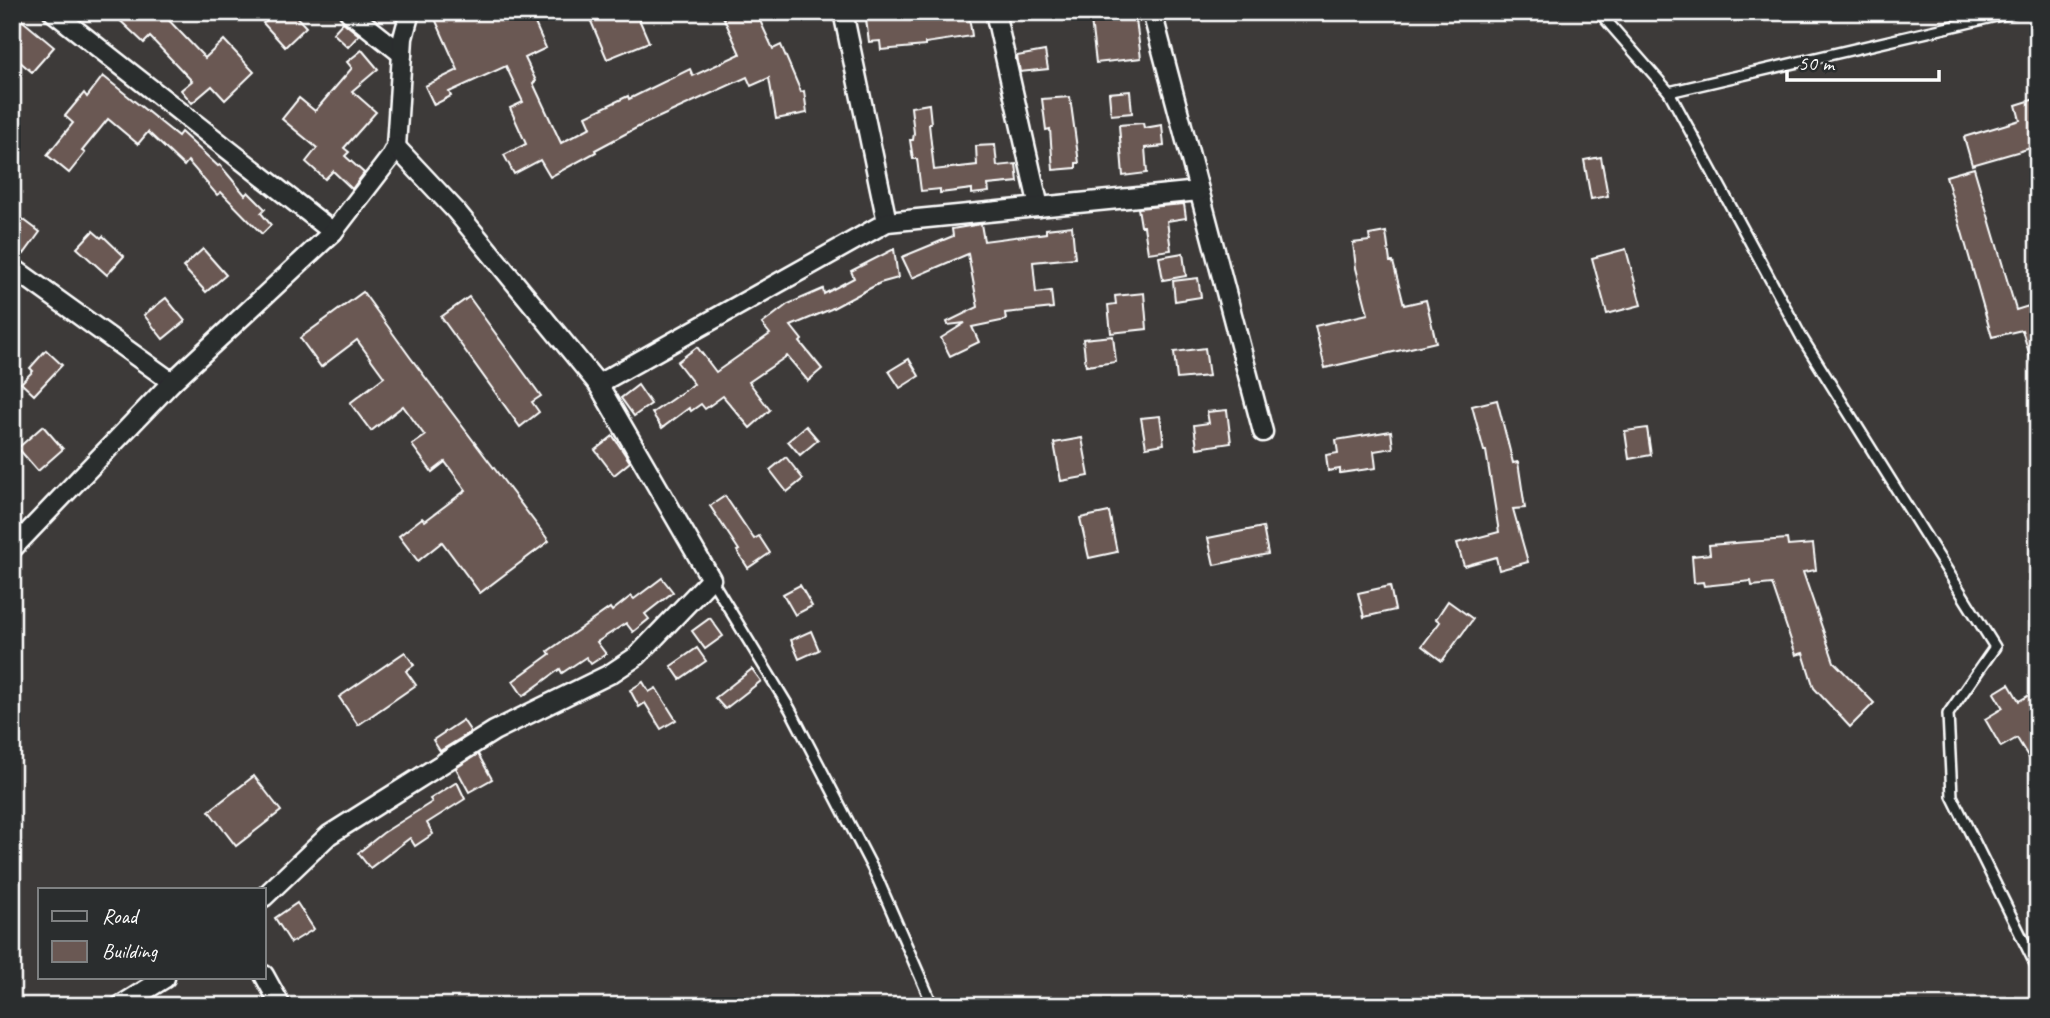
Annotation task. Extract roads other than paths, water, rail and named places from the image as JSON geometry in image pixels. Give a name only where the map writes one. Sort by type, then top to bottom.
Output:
[{"type":"street","points":[[53,12],[333,232]]},
{"type":"street","points":[[349,12],[402,54]]},
{"type":"street","points":[[12,549],[172,382],[333,232],[390,158],[396,147],[403,38],[410,12]]},
{"type":"street","points":[[843,12],[887,222]]},
{"type":"street","points":[[995,12],[1039,207]]},
{"type":"street","points":[[1152,12],[1263,432]]},
{"type":"street","points":[[266,895],[329,835],[494,731],[610,674],[637,656],[711,579],[598,384],[456,211],[396,147]]},
{"type":"street","points":[[598,384],[887,222],[1199,191]]},
{"type":"street","points":[[12,267],[172,382]]},
{"type":"street","points":[[120,1006],[163,979]]},
{"type":"street","points":[[266,979],[281,1006]]},
{"type":"lane","points":[[1599,12],[1669,92],[1802,338],[1995,647],[1948,714],[1952,796],[2038,970]]},
{"type":"lane","points":[[1669,92],[2014,12]]},
{"type":"lane","points":[[711,579],[796,721],[875,873],[933,1006]]}]
